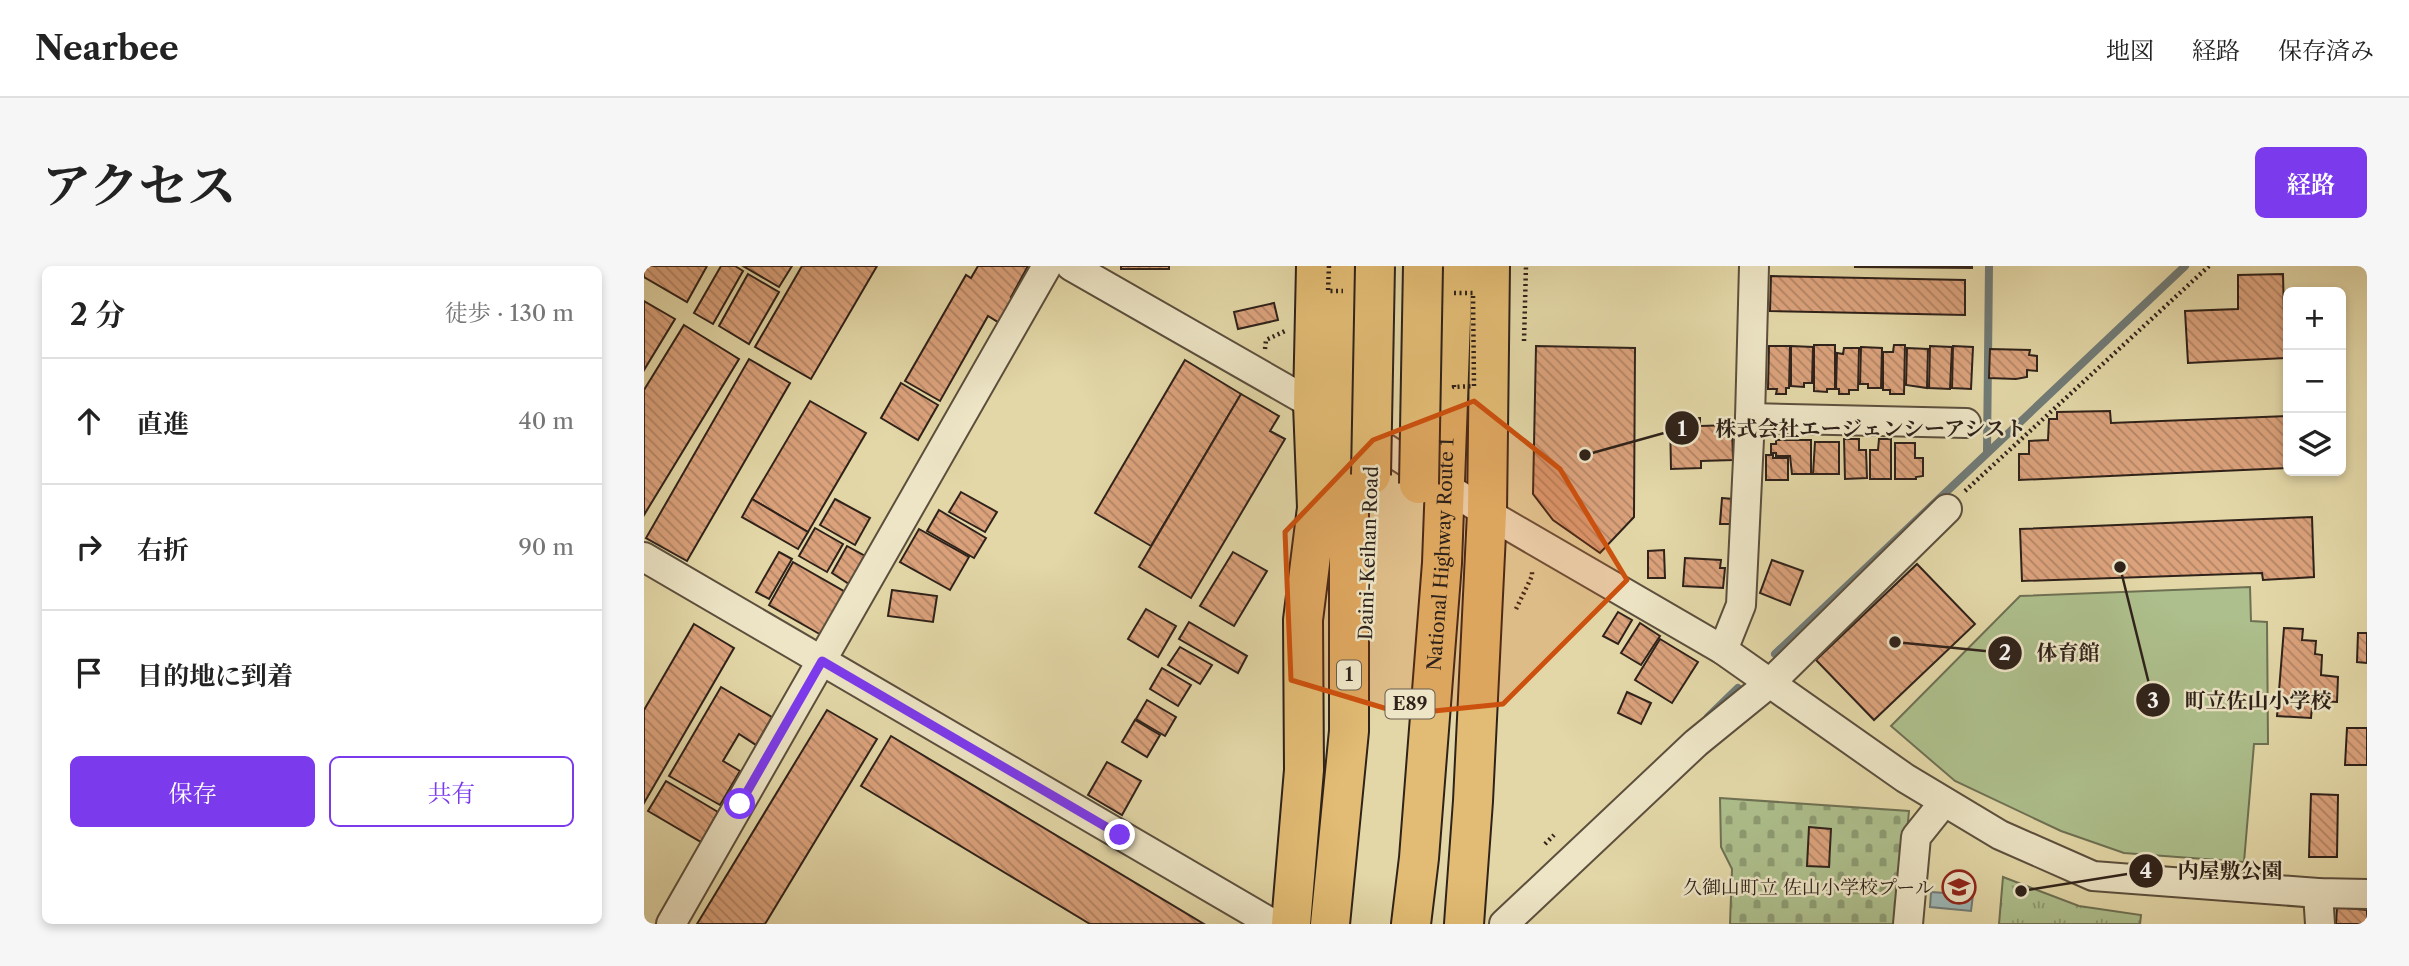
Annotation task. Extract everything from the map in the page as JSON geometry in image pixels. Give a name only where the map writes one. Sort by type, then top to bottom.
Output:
[{"type":"highway","points":[[1316,266],[1313,404],[1317,508],[1326,632],[1337,665],[1349,731]]},
{"type":"highway","name":"1","points":[[1331,924],[1349,731],[1352,266]]},
{"type":"highway","name":"Daini-Keihan Road","points":[[1344,924],[1359,788],[1371,475],[1375,266]]},
{"type":"highway","name":"E89","points":[[1394,924],[1404,820],[1414,605],[1423,266]]},
{"type":"highway","name":"National Highway Route 1","points":[[1411,924],[1419,858],[1442,563],[1453,266]]},
{"type":"highway","points":[[1464,924],[1473,801],[1487,513],[1490,266]]},
{"type":"highway","points":[[1291,924],[1304,770],[1303,620],[1317,508]]},
{"type":"highway","points":[[1419,858],[1473,801]]},
{"type":"street","points":[[671,924],[1047,266]]},
{"type":"street","points":[[1071,266],[1349,425],[1487,513],[1723,650],[1905,778],[2000,835],[2093,876],[2318,893],[2367,894]]},
{"type":"street","points":[[1723,650],[1741,605],[1754,266]]},
{"type":"street","points":[[1750,418],[1966,423]]},
{"type":"street","points":[[1504,924],[1696,743],[1771,682],[1947,509]]},
{"type":"street","points":[[644,557],[1273,924]]},
{"type":"street","points":[[1908,924],[1916,837],[1944,802]]},
{"type":"street","points":[[2318,893],[2320,924]]},
{"type":"path","points":[[1947,509],[2208,266]]},
{"type":"path","points":[[1537,853],[1554,835]]},
{"type":"highlighted area","points":[[1474,401],[1560,469],[1627,580],[1503,704],[1404,714],[1291,680],[1285,532],[1373,440]]},
{"type":"green space","points":[[2250,587],[2251,621],[2267,622],[2268,744],[2254,744],[2244,862],[2124,853],[2061,831],[1955,781],[1891,726],[2020,596]]},
{"type":"green space","points":[[1720,798],[1909,811],[1898,924],[1730,924],[1732,869],[1721,847]]},
{"type":"green space","points":[[2003,877],[2079,906],[2141,915],[2140,924],[1999,924]]},
{"type":"water","points":[[1931,892],[1973,895],[1971,911],[1930,907]]},
{"type":"building","points":[[644,266],[707,266],[687,302],[644,277]]},
{"type":"building","points":[[721,266],[735,266],[743,271],[713,324],[694,313]]},
{"type":"building","points":[[743,266],[792,266],[779,287]]},
{"type":"building","points":[[802,266],[877,266],[811,379],[755,347]]},
{"type":"building","points":[[978,266],[1028,266],[1011,297],[1020,302],[1006,327],[988,316],[940,401],[905,381],[966,275],[971,278]]},
{"type":"building","points":[[1121,266],[1169,266],[1169,269],[1121,269]]},
{"type":"building","points":[[1972,266],[1972,268],[1855,267]]},
{"type":"building","points":[[748,274],[779,292],[749,344],[719,326]]},
{"type":"building","points":[[2283,274],[2283,358],[2188,363],[2185,311],[2238,309],[2238,275]]},
{"type":"building","points":[[1771,276],[1965,280],[1965,315],[1770,311]]},
{"type":"building","points":[[644,301],[675,319],[644,370]]},
{"type":"building","points":[[1274,303],[1278,320],[1238,329],[1234,312]]},
{"type":"building","points":[[684,325],[739,359],[644,515],[644,390]]},
{"type":"building","points":[[1814,345],[1835,345],[1835,389],[1827,389],[1827,392],[1814,391]]},
{"type":"building","points":[[1894,345],[1905,345],[1904,394],[1890,394],[1890,390],[1883,390],[1883,352],[1893,352]]},
{"type":"building","points":[[1536,346],[1635,348],[1634,517],[1600,553],[1553,520],[1533,494]]},
{"type":"building","points":[[1769,346],[1790,346],[1789,388],[1786,388],[1786,394],[1776,394],[1777,389],[1768,389]]},
{"type":"building","points":[[1791,346],[1813,347],[1812,383],[1804,383],[1804,387],[1791,386]]},
{"type":"building","points":[[1930,346],[1952,347],[1950,389],[1929,388]]},
{"type":"building","points":[[1953,346],[1973,347],[1971,389],[1952,388]]},
{"type":"building","points":[[1861,347],[1882,348],[1881,388],[1868,388],[1868,384],[1860,384]]},
{"type":"building","points":[[1844,348],[1859,348],[1858,390],[1839,394],[1839,389],[1836,389],[1837,353],[1843,354]]},
{"type":"building","points":[[1907,348],[1928,349],[1927,388],[1906,385]]},
{"type":"building","points":[[1990,349],[2030,350],[2029,355],[2037,356],[2037,371],[2027,370],[2027,377],[2016,379],[1989,378]]},
{"type":"building","points":[[749,359],[790,383],[687,561],[646,538]]},
{"type":"building","points":[[1185,360],[1241,394],[1151,546],[1095,513]]},
{"type":"building","points":[[901,383],[938,405],[918,440],[881,418]]},
{"type":"building","points":[[1241,394],[1279,416],[1270,431],[1285,439],[1191,598],[1139,567]]},
{"type":"building","points":[[810,401],[866,433],[808,532],[752,499]]},
{"type":"building","points":[[2110,411],[2111,423],[2283,416],[2283,468],[2019,480],[2019,454],[2029,454],[2029,441],[2048,440],[2049,419],[2057,419],[2057,412]]},
{"type":"building","points":[[1700,418],[1700,426],[1732,425],[1733,460],[1701,461],[1701,468],[1671,469],[1670,419]]},
{"type":"building","points":[[1844,439],[1859,439],[1859,450],[1866,450],[1867,478],[1845,479]]},
{"type":"building","points":[[1879,439],[1891,439],[1891,479],[1870,479],[1870,450],[1878,450]]},
{"type":"building","points":[[1776,440],[1811,440],[1811,474],[1792,474],[1790,456],[1776,456],[1776,453],[1771,453],[1771,444],[1776,444]]},
{"type":"building","points":[[1815,442],[1839,442],[1839,474],[1813,474]]},
{"type":"building","points":[[1895,443],[1915,443],[1915,458],[1923,458],[1923,476],[1916,479],[1895,479]]},
{"type":"building","points":[[1766,455],[1788,458],[1788,480],[1766,480]]},
{"type":"building","points":[[961,492],[997,512],[985,532],[949,512]]},
{"type":"building","points":[[1722,498],[1733,499],[1731,524],[1720,524]]},
{"type":"building","points":[[752,499],[808,532],[798,549],[742,517]]},
{"type":"building","points":[[835,499],[870,518],[855,545],[820,525]]},
{"type":"building","points":[[939,510],[986,538],[974,558],[927,531]]},
{"type":"building","points":[[2312,517],[2314,577],[2263,580],[2262,573],[2022,581],[2020,529]]},
{"type":"building","points":[[815,528],[843,544],[827,572],[799,556]]},
{"type":"building","points":[[919,529],[969,557],[950,590],[900,562]]},
{"type":"building","points":[[847,546],[865,556],[849,584],[832,573]]},
{"type":"building","points":[[1664,550],[1665,578],[1648,578],[1648,551]]},
{"type":"building","points":[[779,552],[792,559],[769,599],[756,592]]},
{"type":"building","points":[[1233,552],[1267,571],[1234,626],[1200,606]]},
{"type":"building","points":[[1685,558],[1721,560],[1720,568],[1725,568],[1723,588],[1683,586]]},
{"type":"building","points":[[1772,560],[1803,571],[1790,605],[1760,593]]},
{"type":"building","points":[[793,562],[847,593],[823,636],[769,605]]},
{"type":"building","points":[[1917,564],[1975,624],[1874,720],[1816,660]]},
{"type":"building","points":[[892,590],[937,596],[933,622],[888,616]]},
{"type":"building","points":[[1146,609],[1176,626],[1158,657],[1128,639]]},
{"type":"building","points":[[1618,612],[1632,620],[1618,644],[1603,636]]},
{"type":"building","points":[[1189,622],[1247,656],[1238,673],[1179,639]]},
{"type":"building","points":[[1640,623],[1660,636],[1641,665],[1621,653]]},
{"type":"building","points":[[694,624],[734,648],[644,803],[644,710]]},
{"type":"building","points":[[2284,628],[2303,629],[2302,640],[2316,641],[2315,654],[2322,655],[2321,675],[2338,677],[2337,702],[2321,701],[2320,708],[2312,707],[2311,718],[2277,716]]},
{"type":"building","points":[[2358,633],[2367,633],[2367,663],[2357,662]]},
{"type":"building","points":[[1660,639],[1698,662],[1672,703],[1635,680]]},
{"type":"building","points":[[1180,647],[1212,665],[1200,684],[1168,665]]},
{"type":"building","points":[[1162,668],[1191,685],[1178,706],[1150,689]]},
{"type":"building","points":[[721,687],[772,717],[756,745],[739,734],[723,761],[740,771],[720,805],[669,776]]},
{"type":"building","points":[[1627,692],[1651,703],[1641,724],[1618,713]]},
{"type":"building","points":[[1147,700],[1176,717],[1165,736],[1136,719]]},
{"type":"building","points":[[827,710],[877,739],[765,924],[697,924]]},
{"type":"building","points":[[1135,720],[1160,735],[1147,757],[1122,742]]},
{"type":"building","points":[[2347,728],[2367,728],[2367,765],[2345,765]]},
{"type":"building","points":[[891,736],[1204,924],[1090,924],[861,786]]},
{"type":"building","points":[[1107,762],[1141,781],[1122,815],[1088,795]]},
{"type":"building","points":[[666,781],[718,812],[701,842],[648,811]]},
{"type":"building","points":[[2311,794],[2338,795],[2337,857],[2309,857]]},
{"type":"building","points":[[1809,827],[1831,829],[1829,867],[1807,866]]},
{"type":"building","points":[[2337,907],[2367,910],[2367,924],[2336,924]]},
{"type":"waterway","points":[[1987,451],[1989,266]]},
{"type":"waterway","points":[[1775,654],[2185,266]]},
{"type":"waterway","points":[[1708,717],[1738,688]]},
{"type":"place","name":"株式会社エージェンシーアシスト","points":[[1585,455]]},
{"type":"place","name":"町立佐山小学校","points":[[2120,567]]},
{"type":"place","name":"体育館","points":[[1895,642]]},
{"type":"place","name":"久御山町立 佐山小学校プール","points":[[1959,887]]},
{"type":"place","name":"内屋敷公園","points":[[2021,891]]},
{"type":"route","points":[[740,804],[822,661],[1120,835]]}]
